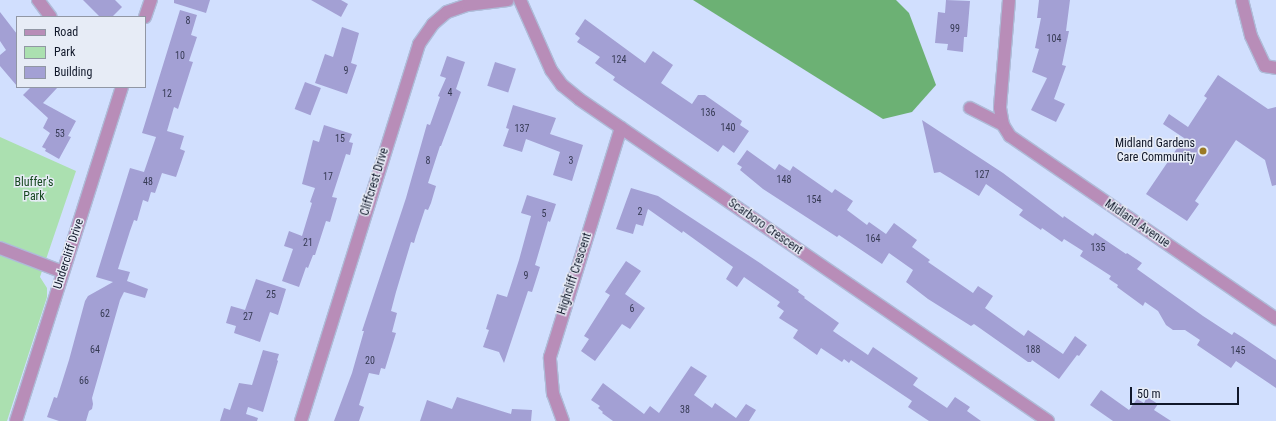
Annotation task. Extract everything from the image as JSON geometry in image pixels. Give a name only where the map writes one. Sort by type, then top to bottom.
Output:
[{"type":"street","points":[[38,0],[50,16]]},
{"type":"street","points":[[145,16],[151,0]]},
{"type":"street","name":"Cliffcrest Drive","points":[[301,421],[419,44],[432,24],[448,12],[467,5],[508,0]]},
{"type":"street","name":"Scarboro Crescent","points":[[520,0],[544,58],[562,85],[579,99],[1048,421]]},
{"type":"street","points":[[1002,126],[1000,108],[1010,0]]},
{"type":"street","points":[[1242,0],[1251,36],[1265,66],[1276,68]]},
{"type":"street","name":"Undercliff Drive","points":[[16,421],[122,88]]},
{"type":"street","name":"Midland Avenue","points":[[970,108],[1002,126],[1010,136],[1046,162],[1276,319]]},
{"type":"street","name":"Highcliff Crescent","points":[[563,421],[553,394],[550,357],[622,128]]},
{"type":"street","points":[[0,248],[63,272]]},
{"type":"green space","points":[[693,0],[896,0],[909,13],[936,85],[912,112],[883,119]]},
{"type":"green space","name":"Bluffer's Park","points":[[0,137],[76,171],[40,277],[47,288],[47,297],[7,421],[0,421]]},
{"type":"building","points":[[83,0],[115,0],[122,7],[113,16],[99,16]]},
{"type":"building","points":[[174,0],[210,0],[206,13],[174,3]]},
{"type":"building","points":[[311,0],[341,0],[348,4],[341,17]]},
{"type":"building","points":[[946,0],[970,1],[967,37],[964,37],[963,52],[947,50],[948,44],[935,43],[938,12],[945,13]]},
{"type":"building","points":[[1039,0],[1070,0],[1066,31],[1069,31],[1062,65],[1066,66],[1054,99],[1065,104],[1056,122],[1031,110],[1047,78],[1032,72],[1039,49],[1035,48],[1041,18],[1037,18]]},
{"type":"building","points":[[180,10],[197,15],[191,35],[197,37],[189,61],[193,62],[178,109],[174,107],[167,131],[184,136],[180,149],[185,151],[176,177],[162,173],[155,193],[151,192],[148,202],[143,200],[137,221],[134,220],[130,231],[118,269],[130,272],[127,281],[148,289],[145,298],[124,292],[120,300],[92,398],[92,409],[89,411],[86,421],[59,421],[47,417],[54,397],[57,398],[85,301],[88,296],[113,282],[96,277],[130,168],[144,172],[156,137],[142,133]]},
{"type":"building","points":[[0,12],[16,33],[16,85],[0,66],[0,55],[6,50],[0,41]]},
{"type":"building","points":[[585,19],[645,63],[653,51],[673,65],[661,83],[692,104],[698,95],[705,95],[742,121],[740,125],[749,131],[734,153],[723,145],[718,152],[613,80],[615,77],[595,63],[600,57],[577,42],[580,38],[575,34]]},
{"type":"building","points":[[342,27],[359,33],[351,63],[357,65],[347,94],[315,83],[325,54],[333,57]]},
{"type":"building","points":[[447,56],[465,62],[456,89],[461,92],[440,146],[428,183],[436,186],[431,203],[428,210],[425,209],[414,243],[411,242],[396,292],[391,311],[397,313],[392,332],[396,333],[385,369],[381,368],[379,375],[369,373],[359,405],[364,407],[359,421],[334,421],[352,373],[364,331],[362,331],[406,198],[427,124],[430,125],[440,97],[438,96],[446,78],[440,76]]},
{"type":"building","points":[[495,62],[516,69],[508,93],[487,86]]},
{"type":"building","name":"Midland Gardens Care Community","points":[[1218,75],[1268,109],[1276,107],[1276,185],[1272,186],[1265,160],[1236,140],[1195,201],[1199,204],[1187,221],[1146,194],[1184,138],[1163,124],[1169,114],[1188,127],[1207,98],[1204,96]]},
{"type":"building","points":[[305,82],[321,88],[310,115],[295,109]]},
{"type":"building","points":[[30,88],[57,88],[43,103],[76,121],[68,136],[71,137],[59,159],[45,151],[46,149],[42,147],[50,133],[43,128],[48,118],[23,95]]},
{"type":"building","points":[[513,105],[556,118],[550,134],[583,145],[572,181],[553,175],[560,152],[526,139],[522,152],[503,146],[509,129],[506,128]]},
{"type":"building","points":[[922,120],[1003,173],[1063,218],[1064,216],[1093,236],[1095,233],[1142,263],[1137,269],[1232,335],[1234,332],[1276,360],[1276,388],[1236,361],[1231,368],[1197,345],[1200,340],[1185,330],[1173,330],[1166,325],[1158,311],[1145,302],[1143,306],[1117,287],[1118,285],[1109,279],[1111,276],[1080,256],[1083,251],[1064,239],[1062,242],[1042,228],[1041,230],[1019,215],[1023,210],[986,184],[979,196],[940,172],[934,173]]},
{"type":"building","points":[[324,125],[352,134],[349,142],[353,143],[350,155],[346,154],[332,197],[337,198],[330,222],[326,221],[315,255],[313,255],[308,268],[306,267],[299,287],[282,281],[293,249],[284,246],[289,231],[302,236],[315,188],[302,184],[313,140],[319,142]]},
{"type":"building","points":[[747,150],[775,170],[779,164],[790,171],[793,166],[832,193],[835,189],[853,201],[847,210],[867,225],[869,222],[886,234],[894,223],[917,240],[912,247],[930,260],[928,262],[973,293],[978,286],[993,296],[985,308],[1024,336],[1028,330],[1063,354],[1075,336],[1087,345],[1079,356],[1077,355],[1059,379],[1032,360],[1031,362],[1028,362],[974,324],[971,326],[928,299],[906,282],[913,270],[889,253],[882,264],[839,235],[837,237],[763,189],[740,170],[742,167],[737,164]]},
{"type":"building","points":[[631,188],[658,196],[760,263],[799,290],[798,292],[805,297],[804,298],[839,323],[833,331],[868,355],[873,347],[918,378],[913,385],[947,408],[955,397],[970,407],[967,411],[981,421],[929,421],[908,407],[912,401],[851,360],[849,363],[844,359],[842,362],[821,348],[817,355],[793,338],[798,330],[779,318],[784,311],[777,306],[780,302],[744,277],[737,287],[726,279],[733,267],[683,231],[682,233],[648,209],[643,226],[636,224],[633,234],[616,229]]},
{"type":"building","points":[[527,195],[556,204],[550,222],[548,221],[535,265],[540,267],[532,292],[528,291],[504,363],[499,352],[483,347],[489,330],[486,329],[497,294],[507,297],[519,260],[531,216],[521,213]]},
{"type":"building","points":[[626,261],[641,271],[625,294],[645,308],[630,329],[622,324],[595,361],[581,351],[589,339],[584,336],[610,295],[605,292]]},
{"type":"building","points":[[256,279],[286,289],[278,315],[270,312],[260,342],[234,333],[236,326],[226,323],[231,306],[245,310]]},
{"type":"building","points":[[263,350],[279,354],[263,412],[248,407],[246,414],[258,418],[257,421],[220,421],[224,408],[230,410],[239,383],[252,385]]},
{"type":"building","points":[[691,366],[707,376],[694,395],[712,408],[715,403],[736,418],[746,404],[756,410],[749,421],[613,421],[602,413],[603,412],[598,408],[600,406],[591,400],[603,383],[644,414],[650,406],[659,413]]},
{"type":"building","points":[[1101,390],[1129,410],[1137,399],[1144,403],[1147,397],[1158,404],[1154,410],[1171,421],[1113,421],[1090,405]]},
{"type":"building","points":[[457,397],[511,414],[512,409],[532,410],[531,421],[420,421],[427,400],[452,409]]},
{"type":"place","name":"Midland Gardens Care Community","points":[[1203,151]]}]
